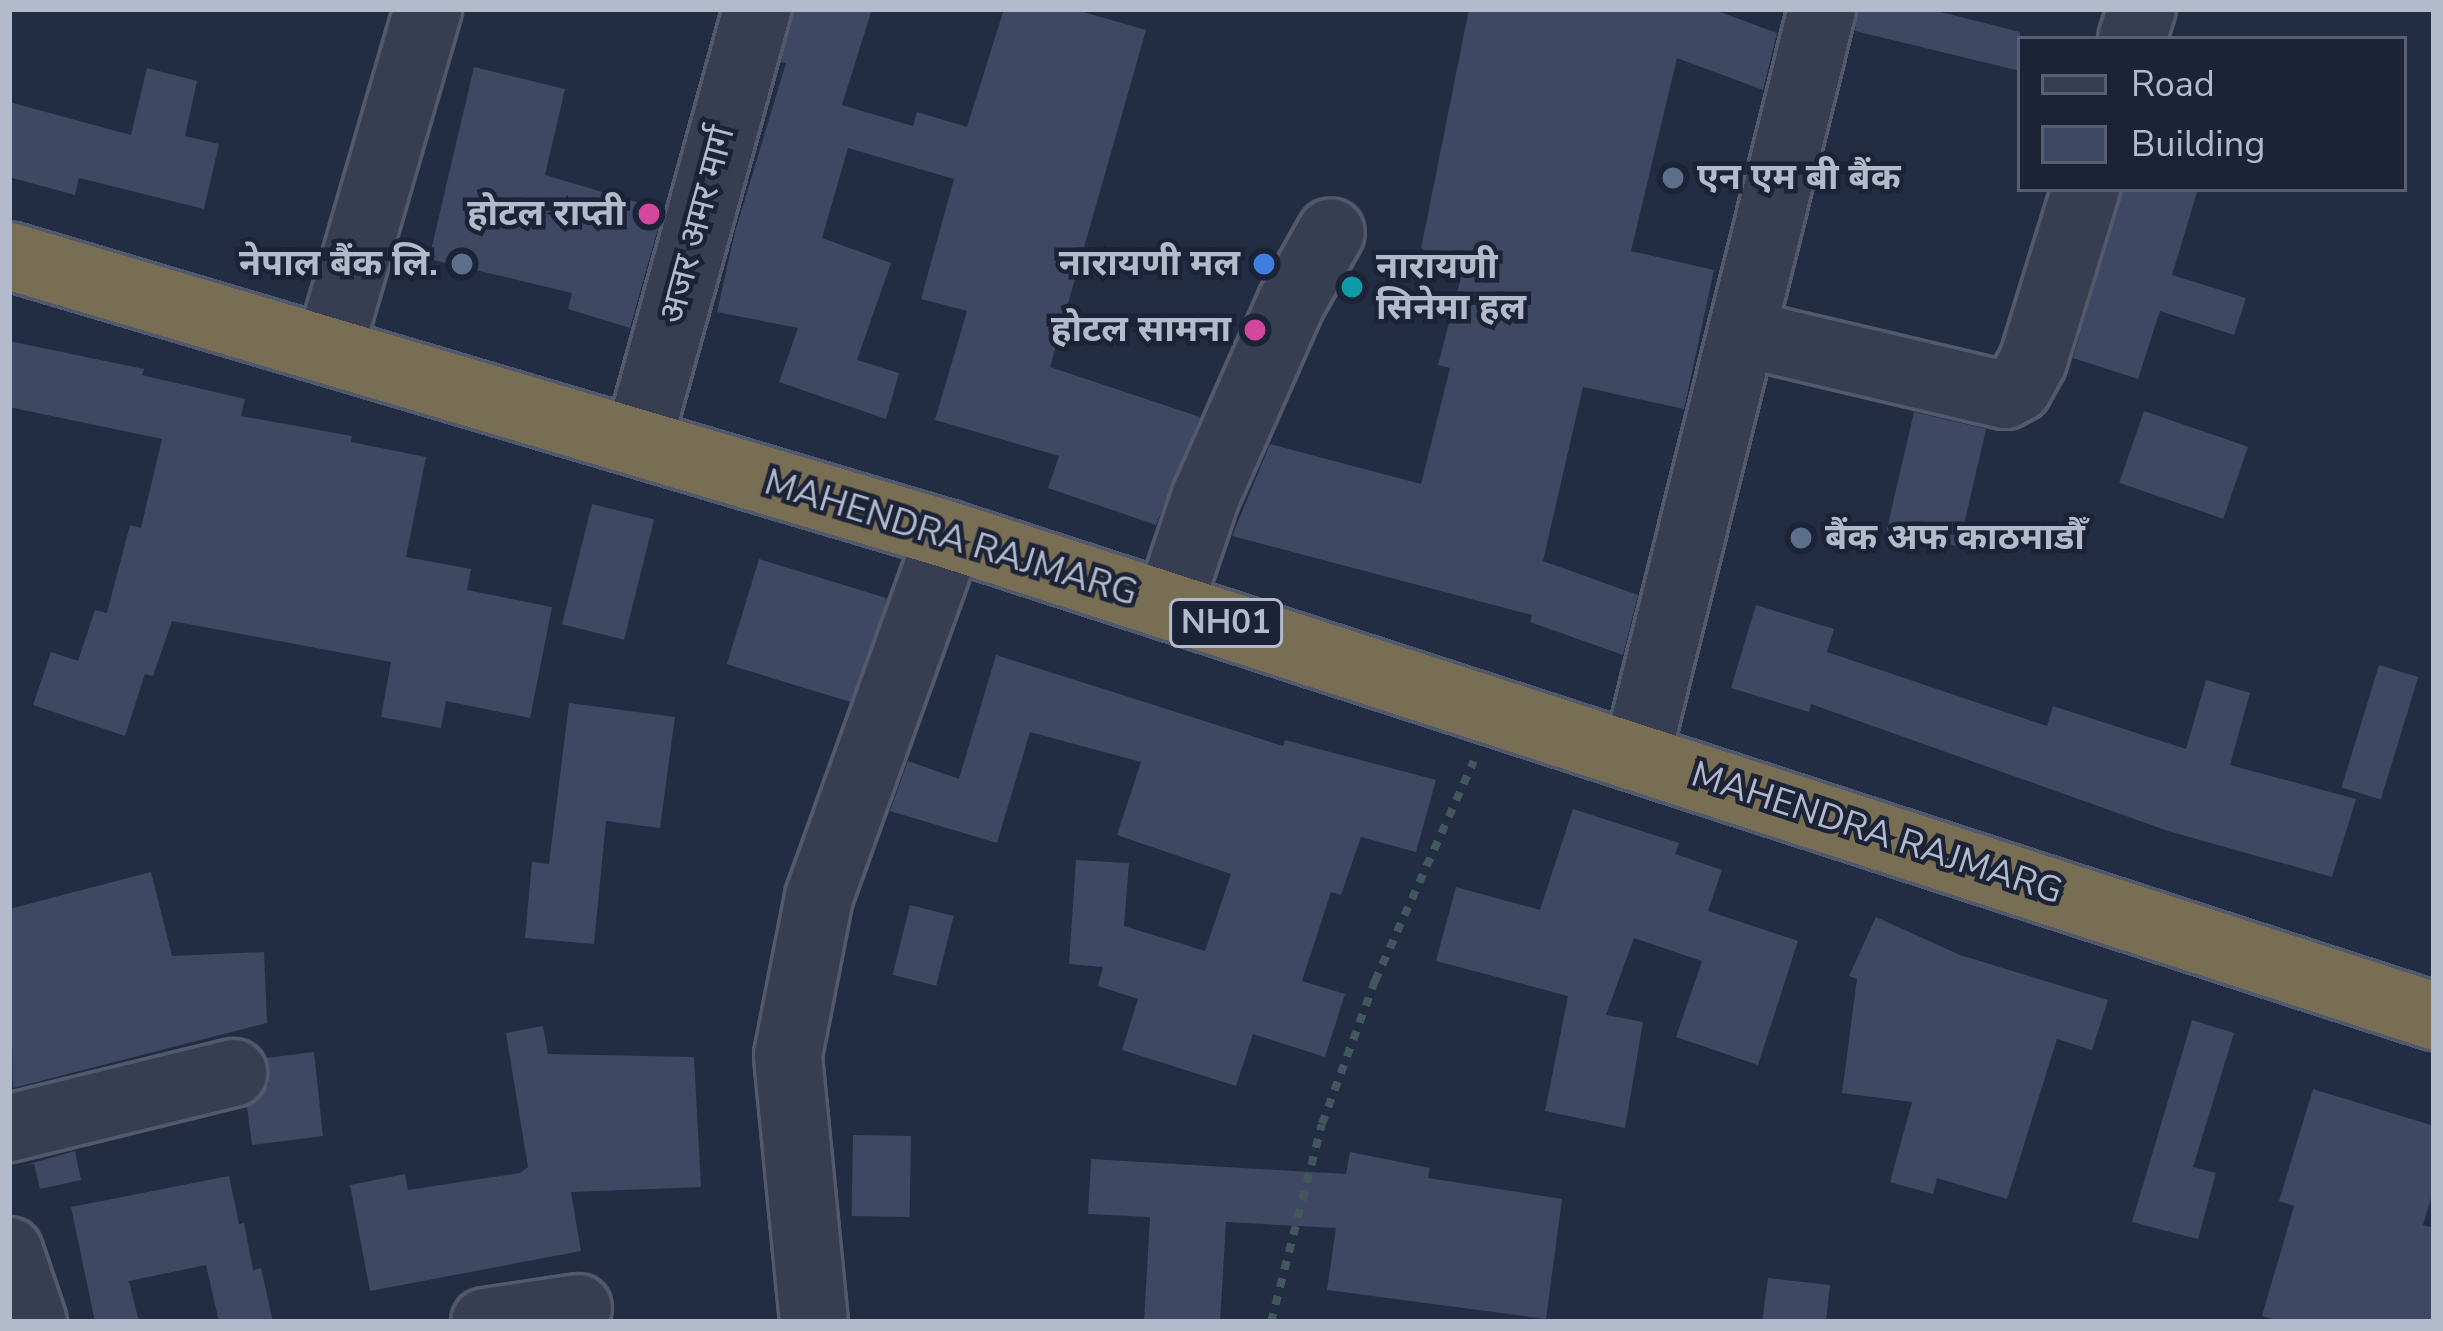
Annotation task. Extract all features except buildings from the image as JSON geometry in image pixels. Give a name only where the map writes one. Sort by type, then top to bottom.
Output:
[{"type":"highway","name":"MAHENDRA RAJMARG","points":[[9,256],[950,536],[1637,754],[2434,1016]]},
{"type":"street","points":[[329,350],[428,9]]},
{"type":"street","name":"अजर अमर मार्ग","points":[[638,442],[757,9]]},
{"type":"street","points":[[1637,754],[1822,9]]},
{"type":"street","points":[[1742,333],[2005,395],[2018,388],[2033,362],[2085,192]]},
{"type":"street","points":[[1169,605],[1205,498],[1291,303],[1331,232]]},
{"type":"street","points":[[814,1322],[788,1055],[819,897],[950,536]]},
{"type":"street","points":[[9,1128],[233,1073]]},
{"type":"street","points":[[9,1251],[33,1322]]},
{"type":"street","points":[[485,1322],[578,1308]]},
{"type":"path","points":[[1271,1322],[1322,1124],[1375,981],[1496,709]]},
{"type":"place","name":"एन एम बी बैंक","points":[[1673,178]]},
{"type":"place","name":"होटल राप्ती","points":[[649,214]]},
{"type":"place","name":"नेपाल बैंक लि.","points":[[462,264]]},
{"type":"place","name":"नारायणी मल","points":[[1264,264]]},
{"type":"place","name":"नारायणी सिनेमा हल","points":[[1352,287]]},
{"type":"place","name":"होटल सामना","points":[[1255,330]]},
{"type":"place","name":"बैंक अफ काठमाडौँ","points":[[1801,538]]}]
